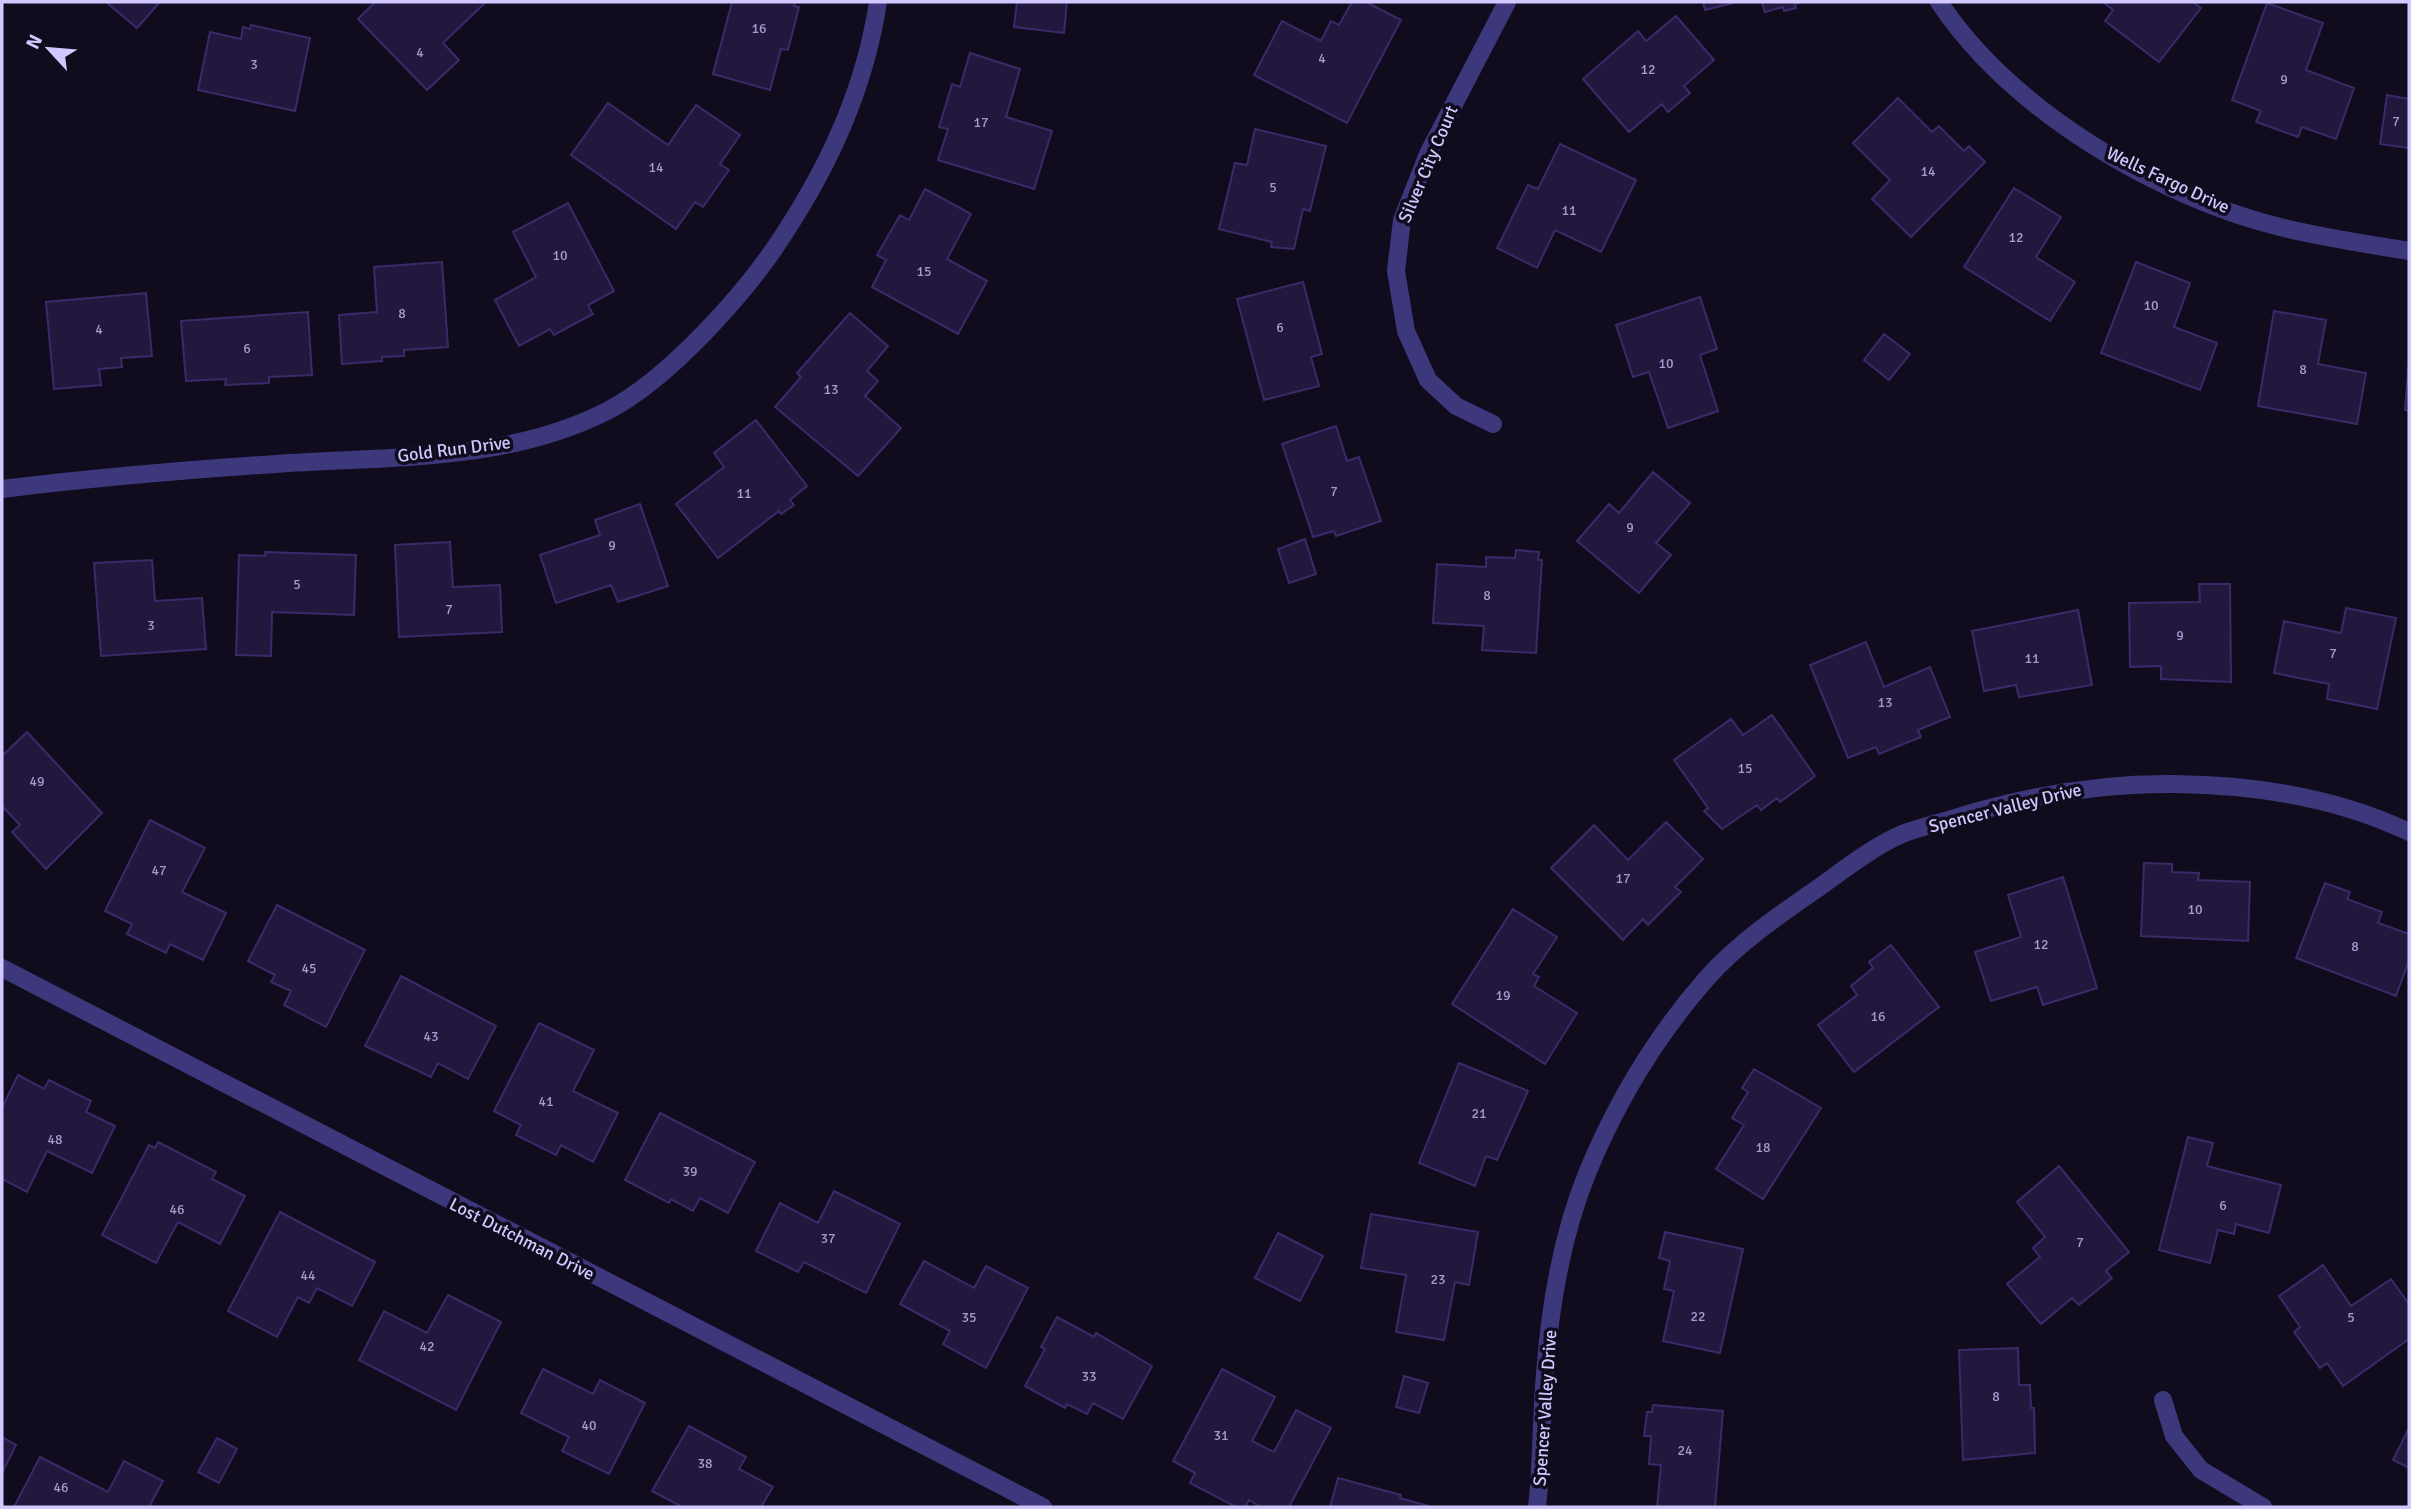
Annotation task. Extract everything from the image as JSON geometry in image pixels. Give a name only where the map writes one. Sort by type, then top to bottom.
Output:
[{"type":"street","name":"Gold Run Drive","points":[[2,489],[276,464],[494,448],[555,433],[608,411],[662,372],[717,320],[766,263],[809,196],[848,118],[871,48],[878,2]]},
{"type":"street","name":"Silver City Court","points":[[1493,424],[1457,406],[1428,380],[1406,331],[1396,271],[1402,220],[1428,154],[1507,2]]},
{"type":"street","name":"Wells Fargo Drive","points":[[1938,2],[2000,72],[2054,119],[2127,165],[2210,204],[2282,228],[2409,251]]},
{"type":"street","name":"Spencer Valley Drive","points":[[1537,1507],[1543,1457],[1544,1375],[1552,1313],[1566,1241],[1587,1173],[1619,1105],[1654,1045],[1709,976],[1774,919],[1900,835],[1971,812],[2047,794],[2118,784],[2197,784],[2278,791],[2326,801],[2409,832]]},
{"type":"street","name":"Lost Dutchman Drive","points":[[2,968],[1043,1507]]},
{"type":"street","points":[[2163,1400],[2174,1436],[2201,1470],[2263,1507]]},
{"type":"building","points":[[106,2],[160,2],[137,28]]},
{"type":"building","points":[[375,2],[486,2],[443,43],[459,60],[427,90],[358,19]]},
{"type":"building","points":[[732,2],[795,2],[794,6],[799,7],[788,50],[781,49],[770,90],[713,74]]},
{"type":"building","points":[[1017,2],[1067,2],[1064,33],[1014,27]]},
{"type":"building","points":[[1352,2],[1366,2],[1401,20],[1347,123],[1254,75],[1282,21],[1321,41],[1331,21],[1339,25]]},
{"type":"building","points":[[1703,2],[1737,2],[1705,10]]},
{"type":"building","points":[[1762,2],[1802,2],[1795,4],[1796,8],[1784,11],[1783,7],[1765,12]]},
{"type":"building","points":[[2103,2],[2193,2],[2201,8],[2159,62],[2105,21],[2113,10]]},
{"type":"building","points":[[2267,3],[2323,23],[2306,70],[2354,88],[2336,139],[2302,127],[2298,137],[2256,122],[2261,111],[2232,100]]},
{"type":"building","points":[[1676,16],[1714,60],[1684,86],[1690,93],[1668,112],[1662,104],[1629,132],[1583,79],[1638,31],[1646,41]]},
{"type":"building","points":[[251,25],[310,38],[295,111],[198,90],[210,32],[241,39],[243,27],[250,29]]},
{"type":"building","points":[[970,53],[1020,69],[1006,117],[1052,131],[1034,189],[938,160],[948,129],[939,127],[952,84],[960,87]]},
{"type":"building","points":[[2387,95],[2409,99],[2409,148],[2380,144]]},
{"type":"building","points":[[1898,98],[1932,132],[1939,126],[1964,151],[1969,146],[1985,162],[1911,237],[1872,199],[1890,180],[1853,143]]},
{"type":"building","points":[[608,103],[668,145],[696,105],[740,135],[720,164],[729,170],[703,207],[695,202],[676,229],[571,155]]},
{"type":"building","points":[[1255,129],[1326,146],[1310,211],[1303,209],[1294,249],[1271,247],[1272,242],[1219,229],[1235,163],[1247,165]]},
{"type":"building","points":[[1560,144],[1636,180],[1601,252],[1555,230],[1537,268],[1497,248],[1528,185],[1538,189]]},
{"type":"building","points":[[2014,188],[2061,217],[2036,257],[2075,282],[2050,321],[1964,267]]},
{"type":"building","points":[[925,189],[971,214],[947,259],[987,281],[958,334],[872,287],[886,260],[877,255],[900,215],[909,220]]},
{"type":"building","points":[[568,203],[614,291],[588,305],[593,314],[554,335],[550,329],[519,346],[495,300],[536,277],[513,232]]},
{"type":"building","points":[[442,262],[448,347],[404,350],[404,356],[382,357],[382,361],[342,364],[339,315],[377,312],[374,267]]},
{"type":"building","points":[[2136,262],[2190,283],[2174,327],[2217,343],[2200,390],[2101,353]]},
{"type":"building","points":[[1303,282],[1322,354],[1311,357],[1319,386],[1264,400],[1237,299]]},
{"type":"building","points":[[146,293],[152,356],[121,358],[122,367],[99,369],[101,385],[54,389],[46,302]]},
{"type":"building","points":[[1700,297],[1717,349],[1700,355],[1718,411],[1668,428],[1649,372],[1633,377],[1616,325]]},
{"type":"building","points":[[2274,311],[2326,320],[2318,364],[2366,373],[2357,424],[2258,406]]},
{"type":"building","points":[[308,312],[312,375],[269,377],[269,383],[225,385],[226,379],[186,381],[181,321]]},
{"type":"building","points":[[850,313],[888,346],[867,371],[878,381],[865,396],[901,428],[858,476],[775,407],[801,377],[797,373]]},
{"type":"building","points":[[1884,334],[1910,354],[1889,380],[1864,360]]},
{"type":"building","points":[[2409,359],[2409,411],[2405,410]]},
{"type":"building","points":[[756,420],[807,486],[790,500],[794,505],[781,514],[779,511],[718,558],[676,504],[724,467],[714,453]]},
{"type":"building","points":[[1336,426],[1347,461],[1359,457],[1381,521],[1336,536],[1334,531],[1313,537],[1282,444]]},
{"type":"building","points":[[1653,472],[1690,503],[1656,543],[1671,555],[1639,593],[1577,541],[1609,504],[1619,513]]},
{"type":"building","points":[[640,504],[668,586],[618,602],[611,585],[556,603],[540,555],[600,535],[595,520]]},
{"type":"building","points":[[1305,539],[1316,574],[1289,583],[1278,549]]},
{"type":"building","points":[[450,542],[453,587],[500,585],[502,632],[399,637],[395,545]]},
{"type":"building","points":[[1516,550],[1539,552],[1538,560],[1542,560],[1536,653],[1482,650],[1484,626],[1433,623],[1437,564],[1486,567],[1486,557],[1515,558]]},
{"type":"building","points":[[265,552],[356,555],[354,615],[272,612],[271,656],[236,655],[239,555],[266,556]]},
{"type":"building","points":[[152,560],[155,601],[202,598],[206,649],[101,656],[94,563]]},
{"type":"building","points":[[2199,584],[2230,584],[2231,682],[2161,679],[2161,666],[2130,667],[2129,603],[2200,602]]},
{"type":"building","points":[[2346,608],[2396,618],[2377,709],[2327,699],[2329,684],[2274,673],[2284,621],[2341,633]]},
{"type":"building","points":[[2078,610],[2092,685],[2019,697],[2016,685],[1984,691],[1972,631]]},
{"type":"building","points":[[1866,642],[1884,687],[1930,667],[1950,717],[1918,730],[1921,737],[1879,754],[1876,747],[1848,758],[1810,665]]},
{"type":"building","points":[[1772,715],[1815,776],[1780,802],[1777,798],[1761,810],[1757,805],[1722,829],[1704,811],[1708,808],[1674,760],[1731,719],[1743,735]]},
{"type":"building","points":[[27,732],[102,813],[46,869],[12,832],[20,825],[2,806],[2,756]]},
{"type":"building","points":[[150,820],[205,848],[182,892],[226,913],[203,960],[170,944],[166,953],[127,934],[132,924],[105,911]]},
{"type":"building","points":[[1666,822],[1703,859],[1675,887],[1681,892],[1648,925],[1643,919],[1623,940],[1551,868],[1594,825],[1628,860]]},
{"type":"building","points":[[2144,863],[2172,864],[2172,872],[2199,873],[2198,880],[2250,882],[2248,941],[2141,936]]},
{"type":"building","points":[[2063,877],[2097,988],[2043,1005],[2037,987],[1991,1001],[1975,952],[2021,937],[2008,895]]},
{"type":"building","points":[[2325,883],[2350,892],[2347,899],[2382,912],[2378,923],[2409,934],[2409,960],[2396,996],[2296,958]]},
{"type":"building","points":[[277,905],[365,950],[326,1027],[284,1005],[291,991],[271,982],[275,975],[248,961]]},
{"type":"building","points":[[1513,909],[1557,937],[1533,974],[1539,977],[1534,986],[1577,1013],[1545,1064],[1452,1004]]},
{"type":"building","points":[[1891,945],[1939,1007],[1854,1072],[1818,1025],[1857,995],[1851,986],[1873,968],[1869,962]]},
{"type":"building","points":[[401,976],[496,1026],[468,1079],[438,1063],[431,1077],[365,1046]]},
{"type":"building","points":[[539,1023],[594,1050],[573,1091],[618,1113],[593,1162],[561,1145],[556,1155],[516,1135],[521,1125],[494,1111]]},
{"type":"building","points":[[1459,1063],[1528,1091],[1497,1160],[1486,1156],[1475,1186],[1419,1163]]},
{"type":"building","points":[[1754,1069],[1821,1108],[1763,1199],[1716,1169],[1744,1125],[1732,1118],[1748,1092],[1742,1088]]},
{"type":"building","points":[[18,1075],[44,1089],[49,1080],[91,1101],[86,1112],[115,1126],[92,1173],[47,1151],[27,1192],[2,1179],[2,1108]]},
{"type":"building","points":[[660,1113],[755,1162],[728,1213],[700,1198],[693,1211],[671,1199],[669,1203],[625,1180]]},
{"type":"building","points":[[2188,1137],[2213,1143],[2207,1166],[2281,1185],[2269,1233],[2236,1224],[2234,1234],[2218,1230],[2210,1263],[2159,1250]]},
{"type":"building","points":[[158,1142],[216,1172],[212,1179],[245,1196],[220,1244],[178,1222],[156,1263],[102,1235],[149,1145],[155,1148]]},
{"type":"building","points":[[2059,1166],[2129,1252],[2106,1271],[2112,1278],[2079,1305],[2072,1298],[2041,1324],[2007,1284],[2040,1257],[2033,1248],[2045,1237],[2017,1202]]},
{"type":"building","points":[[834,1191],[900,1224],[866,1293],[804,1262],[798,1272],[756,1251],[780,1203],[818,1223]]},
{"type":"building","points":[[280,1212],[375,1262],[352,1306],[317,1288],[309,1303],[298,1297],[277,1337],[228,1311]]},
{"type":"building","points":[[1371,1214],[1478,1232],[1469,1285],[1455,1282],[1444,1340],[1396,1332],[1406,1275],[1361,1268]]},
{"type":"building","points":[[1665,1232],[1743,1249],[1720,1353],[1663,1341],[1674,1291],[1664,1289],[1670,1261],[1659,1258]]},
{"type":"building","points":[[1278,1233],[1323,1256],[1300,1301],[1255,1278]]},
{"type":"building","points":[[924,1261],[974,1288],[986,1266],[1028,1288],[986,1368],[943,1344],[950,1331],[900,1304]]},
{"type":"building","points":[[2323,1265],[2351,1306],[2391,1279],[2409,1304],[2409,1339],[2343,1386],[2327,1363],[2320,1368],[2294,1332],[2300,1327],[2279,1296]]},
{"type":"building","points":[[448,1295],[501,1322],[456,1410],[359,1360],[384,1311],[427,1333]]},
{"type":"building","points":[[1057,1317],[1094,1337],[1096,1333],[1152,1366],[1123,1419],[1093,1403],[1087,1414],[1067,1404],[1065,1408],[1025,1386],[1045,1349],[1041,1347]]},
{"type":"building","points":[[2018,1348],[2019,1385],[2030,1385],[2031,1408],[2034,1408],[2035,1453],[1963,1460],[1959,1350]]},
{"type":"building","points":[[543,1369],[593,1394],[600,1380],[645,1403],[609,1474],[562,1451],[569,1437],[521,1413]]},
{"type":"building","points":[[1222,1369],[1275,1397],[1252,1441],[1274,1452],[1296,1410],[1331,1428],[1289,1507],[1261,1507],[1249,1500],[1245,1507],[1236,1507],[1190,1483],[1195,1473],[1173,1461]]},
{"type":"building","points":[[1404,1376],[1428,1383],[1419,1413],[1396,1407]]},
{"type":"building","points":[[1653,1405],[1723,1411],[1715,1507],[1657,1507],[1661,1465],[1649,1464],[1651,1436],[1644,1436],[1647,1412],[1652,1412]]},
{"type":"building","points":[[689,1426],[746,1457],[739,1469],[773,1487],[761,1507],[682,1507],[652,1491]]},
{"type":"building","points":[[2409,1428],[2409,1468],[2393,1460]]},
{"type":"building","points":[[2,1437],[16,1445],[2,1473]]},
{"type":"building","points":[[217,1438],[237,1449],[219,1483],[198,1472]]},
{"type":"building","points":[[40,1457],[108,1492],[124,1461],[163,1481],[149,1507],[14,1507]]},
{"type":"building","points":[[1338,1478],[1401,1495],[1400,1498],[1432,1507],[1330,1507]]}]
